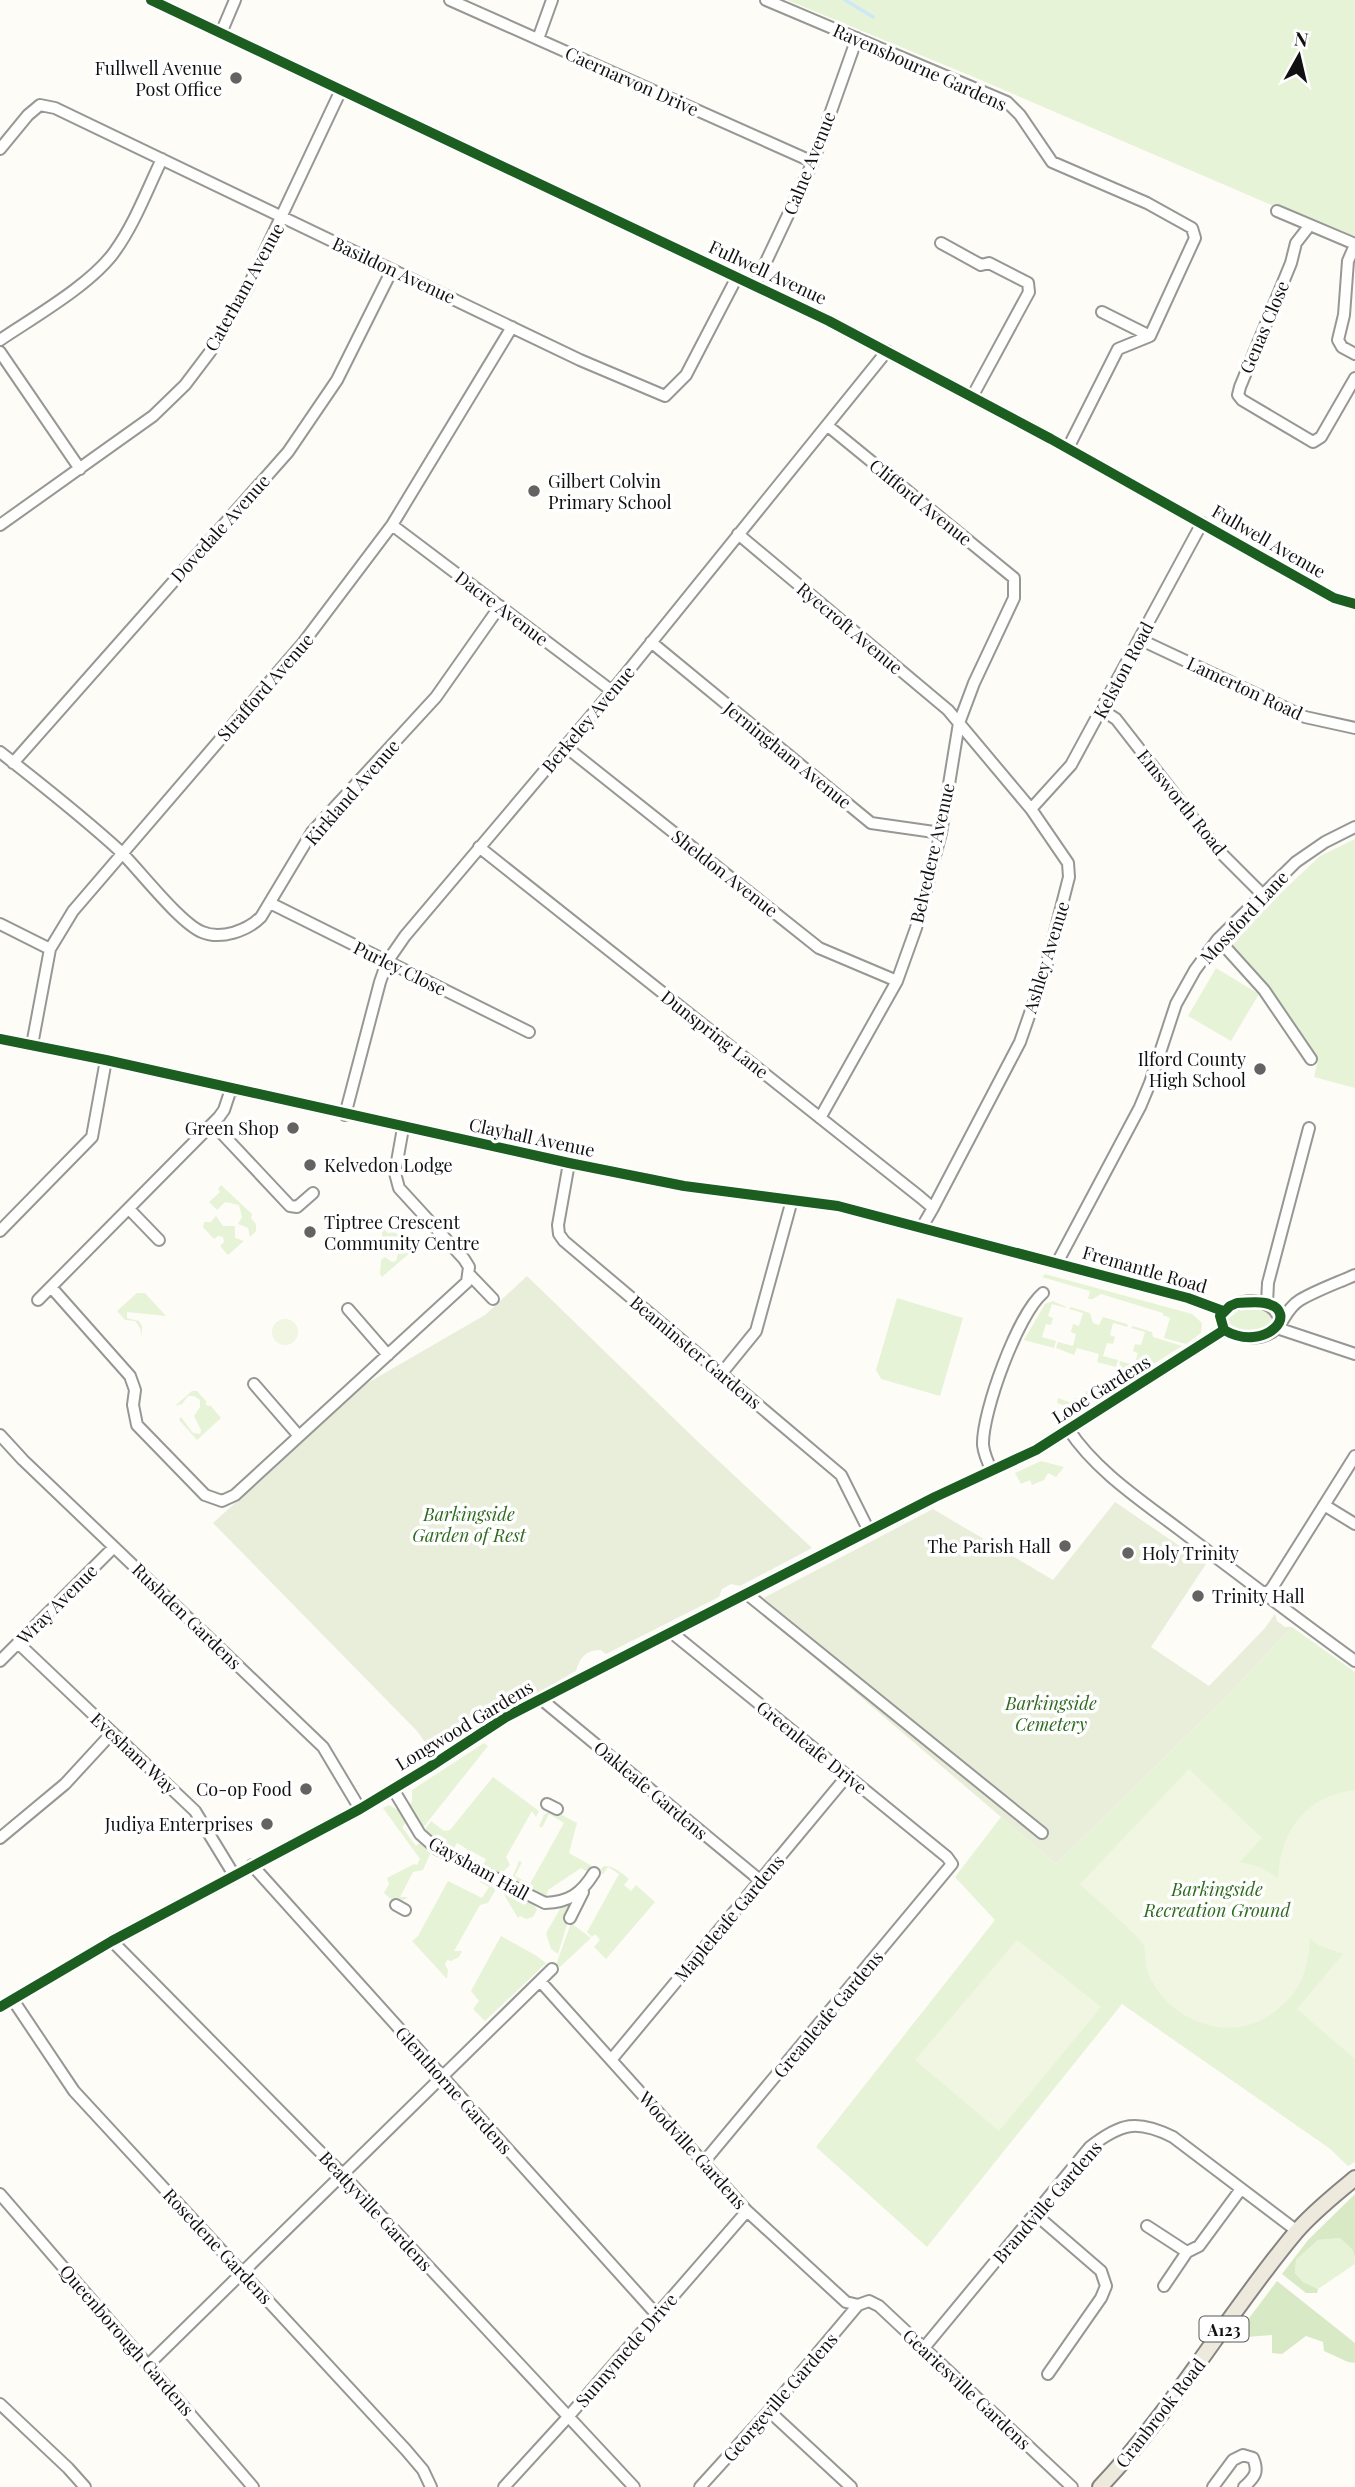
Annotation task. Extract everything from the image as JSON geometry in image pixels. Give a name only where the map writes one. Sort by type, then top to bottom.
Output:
[{"type":"main road","name":"Cranbrook Road","points":[[1100,2487],[1124,2461],[1189,2378],[1297,2231],[1319,2208],[1355,2178]]},
{"type":"street","name":"Fullwell Avenue","points":[[151,0],[737,276],[887,351],[1068,448],[1334,598],[1355,604]]},
{"type":"street","points":[[221,33],[235,0]]},
{"type":"street","name":"Caernarvon Drive","points":[[450,0],[813,162]]},
{"type":"street","points":[[538,39],[552,0]]},
{"type":"street","name":"Ravensbourne Gardens","points":[[766,0],[1007,102],[1020,115],[1052,162],[1147,203],[1192,228],[1195,239],[1150,335]]},
{"type":"street","name":"Calne Avenue","points":[[755,285],[813,162],[857,38]]},
{"type":"street","name":"Caterham Avenue","points":[[0,525],[153,416],[185,385],[210,352],[248,287],[341,90]]},
{"type":"street","name":"Basildon Avenue","points":[[2,142],[40,105],[55,108],[580,360],[665,397],[687,375],[737,276]]},
{"type":"street","points":[[0,340],[75,289],[113,254],[127,233],[162,159]]},
{"type":"street","points":[[1276,211],[1355,244],[1348,261],[1344,314],[1338,340],[1355,354]]},
{"type":"street","name":"Genas Close","points":[[1310,225],[1296,243],[1291,263],[1238,395],[1242,400],[1313,442],[1321,437],[1355,378]]},
{"type":"street","points":[[941,243],[981,265],[989,263],[1028,283],[1030,292],[972,397]]},
{"type":"street","name":"Dovedale Avenue","points":[[13,763],[288,452],[337,380],[393,270]]},
{"type":"street","points":[[1102,312],[1150,335]]},
{"type":"street","name":"Strafford Avenue","points":[[32,1045],[50,949],[73,911],[303,643],[392,525],[512,327]]},
{"type":"street","points":[[1068,448],[1118,349],[1150,335]]},
{"type":"street","name":"Berkeley Avenue","points":[[345,1115],[387,961],[479,847],[612,691],[887,351]]},
{"type":"street","points":[[0,352],[80,469]]},
{"type":"street","name":"Clifford Avenue","points":[[828,426],[1014,578]]},
{"type":"street","name":"Kelston Road","points":[[1031,809],[1071,765],[1202,523]]},
{"type":"street","name":"Dacre Avenue","points":[[392,525],[612,691]]},
{"type":"street","name":"Ryecroft Avenue","points":[[738,534],[948,710],[959,723]]},
{"type":"street","name":"Belvedere Avenue","points":[[820,1118],[897,981],[916,928],[941,833],[959,723],[1014,598],[1014,578]]},
{"type":"street","name":"Kirkland Avenue","points":[[0,752],[121,853],[185,920],[202,932],[224,935],[251,927],[270,904],[312,832],[436,698],[499,606]]},
{"type":"street","name":"Lamerton Road","points":[[1139,639],[1306,717],[1355,728]]},
{"type":"street","name":"Jerningham Avenue","points":[[651,642],[871,823],[941,833]]},
{"type":"street","name":"Emsworth Road","points":[[1101,710],[1116,719],[1218,850],[1263,895]]},
{"type":"street","name":"Ashley Avenue","points":[[933,1208],[1020,1042],[1046,967],[1069,877],[1068,863],[1031,809],[959,723]]},
{"type":"street","name":"Sheldon Avenue","points":[[566,747],[819,948],[897,981]]},
{"type":"street","name":"Mossford Lane","points":[[1057,1263],[1140,1107],[1176,1004],[1195,970],[1218,939],[1296,862],[1325,842],[1355,827]]},
{"type":"street","name":"Dunspring Lane","points":[[479,847],[933,1208]]},
{"type":"street","name":"Purley Close","points":[[270,904],[530,1032]]},
{"type":"street","points":[[0,924],[50,949]]},
{"type":"street","points":[[1218,939],[1264,990],[1311,1059]]},
{"type":"street","name":"Clayhall Avenue","points":[[0,1039],[569,1163],[684,1185],[838,1206],[1057,1263]]},
{"type":"street","points":[[0,1231],[92,1137],[106,1060]]},
{"type":"street","points":[[38,1300],[213,1124],[224,1110],[231,1089]]},
{"type":"street","points":[[213,1124],[290,1206],[297,1207],[313,1193]]},
{"type":"street","points":[[51,1287],[130,1376],[135,1390],[132,1405],[137,1425],[205,1496],[222,1501],[235,1495],[461,1289],[469,1274],[469,1267],[459,1252],[399,1188],[395,1172],[404,1128]]},
{"type":"street","points":[[1267,1303],[1268,1283],[1309,1128]]},
{"type":"street","name":"Beaminster Gardens","points":[[569,1163],[558,1226],[564,1241],[841,1475],[869,1531]]},
{"type":"street","points":[[721,1374],[756,1331],[792,1200]]},
{"type":"street","points":[[922,1227],[933,1208]]},
{"type":"street","points":[[129,1209],[159,1240]]},
{"type":"street","name":"Fremantle Road","points":[[1057,1263],[1188,1298],[1223,1311]]},
{"type":"street","points":[[469,1274],[493,1298]]},
{"type":"street","points":[[1279,1325],[1278,1312],[1267,1303],[1237,1303],[1223,1311],[1220,1316],[1224,1330],[1232,1335],[1264,1336],[1279,1325],[1299,1300],[1355,1275]]},
{"type":"street","points":[[992,1471],[983,1441],[993,1399],[1014,1338],[1037,1298],[1043,1293]]},
{"type":"street","points":[[348,1310],[388,1355]]},
{"type":"street","points":[[1279,1325],[1355,1354]]},
{"type":"street","name":"Looe Gardens","points":[[992,1471],[1069,1430],[1224,1330]]},
{"type":"street","points":[[254,1384],[299,1436]]},
{"type":"street","points":[[1069,1430],[1093,1460],[1260,1592],[1355,1661]]},
{"type":"street","name":"Rushden Gardens","points":[[0,1435],[323,1747],[360,1809]]},
{"type":"street","points":[[1260,1592],[1272,1588],[1355,1456]]},
{"type":"street","name":"Longwood Gardens","points":[[0,2007],[112,1941],[360,1809],[506,1717],[992,1471]]},
{"type":"street","points":[[1324,1505],[1355,1524]]},
{"type":"street","name":"Wray Avenue","points":[[0,1661],[114,1547]]},
{"type":"street","points":[[747,1594],[1042,1833]]},
{"type":"street","name":"Greenleafe Drive","points":[[671,1632],[947,1857],[952,1864]]},
{"type":"street","name":"Evesham Way","points":[[18,1643],[195,1811],[234,1875]]},
{"type":"street","name":"Oakleafe Gardens","points":[[541,1699],[761,1881]]},
{"type":"street","points":[[0,1838],[65,1784],[112,1733]]},
{"type":"street","name":"Mapleleafe Gardens","points":[[611,2060],[848,1776]]},
{"type":"street","name":"Gaysham Hall","points":[[393,1788],[420,1834],[437,1849],[503,1884],[545,1903],[561,1902],[576,1896],[586,1886]]},
{"type":"street","name":"Greanleafe Gardens","points":[[704,2163],[952,1864]]},
{"type":"street","name":"Glenthorne Gardens","points":[[252,1865],[657,2315]]},
{"type":"street","name":"Gaysham Hall","points":[[570,1918],[594,1873]]},
{"type":"street","name":"Beattyville Gardens","points":[[112,1941],[343,2175],[634,2487]]},
{"type":"street","points":[[149,2364],[552,1969]]},
{"type":"street","name":"Woodville Gardens","points":[[540,1981],[747,2211],[846,2302],[858,2305]]},
{"type":"street","name":"Rosedene Gardens","points":[[13,2000],[74,2091],[424,2470],[431,2487]]},
{"type":"street","name":"Brandville Gardens","points":[[923,2348],[1090,2147],[1110,2132],[1131,2126],[1153,2126],[1173,2137],[1297,2231]]},
{"type":"street","points":[[1164,2286],[1187,2252],[1199,2246],[1241,2189]]},
{"type":"street","name":"Queenborough Gardens","points":[[0,2194],[253,2487]]},
{"type":"street","name":"Sunnymede Drive","points":[[504,2487],[747,2211]]},
{"type":"street","points":[[1035,2214],[1101,2271],[1106,2286],[1060,2366],[1048,2374]]},
{"type":"street","points":[[1147,2226],[1187,2252]]},
{"type":"street","name":"Geariesville Gardens","points":[[858,2305],[869,2301],[879,2306],[1072,2487]]},
{"type":"street","name":"Georgeville Gardens","points":[[700,2487],[769,2411],[858,2305]]},
{"type":"street","points":[[0,2404],[85,2487]]},
{"type":"street","points":[[769,2411],[851,2487]]},
{"type":"street","points":[[1213,2487],[1233,2460],[1243,2455],[1253,2458],[1256,2467],[1255,2477],[1244,2487]]},
{"type":"green space","points":[[787,0],[1355,0],[1355,241],[976,78]]},
{"type":"green space","points":[[1355,839],[1355,1088],[1314,1077],[1318,1060],[1269,987],[1228,943],[1320,856]]},
{"type":"green space","points":[[1216,968],[1259,994],[1231,1041],[1188,1016]]},
{"type":"green space","points":[[221,1185],[252,1214],[256,1231],[250,1237],[248,1228],[238,1224],[242,1217],[239,1205],[225,1202],[217,1210],[209,1202],[220,1192],[218,1189]]},
{"type":"green space","points":[[216,1216],[223,1226],[235,1226],[235,1238],[244,1241],[228,1255],[220,1246],[224,1242],[223,1237],[214,1239],[203,1227],[204,1222],[211,1222]]},
{"type":"green space","points":[[384,1229],[388,1233],[395,1232],[412,1251],[382,1277],[381,1260],[385,1257],[392,1262],[396,1261],[399,1250],[393,1244],[386,1250],[382,1246]]},
{"type":"green space","points":[[1045,1274],[1192,1314],[1202,1323],[1201,1333],[1186,1344],[1164,1338],[1170,1318],[1163,1313],[1101,1294],[1088,1299],[1090,1291],[1042,1277]]},
{"type":"green space","name":"Barkingside Garden of Rest","points":[[527,1276],[812,1548],[740,1586],[731,1584],[722,1589],[719,1597],[606,1654],[601,1650],[588,1653],[579,1662],[576,1671],[432,1752],[417,1731],[213,1523],[364,1385],[485,1315]]},
{"type":"green space","points":[[137,1293],[145,1293],[166,1316],[127,1312],[127,1318],[139,1321],[142,1326],[142,1337],[135,1321],[125,1320],[117,1311]]},
{"type":"green space","points":[[897,1298],[963,1318],[940,1396],[881,1379],[876,1370]]},
{"type":"green space","points":[[1053,1301],[1066,1307],[1052,1304],[1048,1316],[1053,1318],[1051,1325],[1046,1324],[1042,1337],[1056,1341],[1054,1348],[1024,1340],[1045,1304]]},
{"type":"green space","points":[[1071,1307],[1090,1313],[1093,1323],[1099,1325],[1103,1317],[1127,1324],[1128,1327],[1113,1323],[1110,1335],[1115,1337],[1113,1344],[1107,1343],[1103,1356],[1118,1360],[1116,1367],[1097,1362],[1099,1354],[1077,1348],[1074,1355],[1056,1348],[1058,1342],[1073,1346],[1076,1334],[1071,1332],[1073,1324],[1079,1326],[1083,1313],[1069,1309]]},
{"type":"green space","points":[[1238,1311],[1267,1311],[1273,1315],[1273,1322],[1248,1331],[1236,1328],[1227,1320]]},
{"type":"green space","points":[[285,1319],[294,1323],[298,1332],[294,1341],[285,1345],[276,1341],[272,1332],[276,1323]]},
{"type":"green space","points":[[1133,1326],[1152,1332],[1153,1337],[1182,1346],[1138,1374],[1119,1369],[1120,1361],[1134,1365],[1138,1353],[1133,1351],[1135,1344],[1141,1345],[1145,1332],[1131,1328]]},
{"type":"green space","points":[[1117,1371],[1133,1377],[1079,1411],[1057,1403],[1058,1398],[1072,1403],[1074,1398],[1085,1396],[1086,1391],[1091,1392],[1092,1387],[1096,1388],[1098,1383],[1103,1384],[1110,1376],[1115,1377]]},
{"type":"green space","points":[[192,1391],[197,1391],[206,1401],[206,1405],[211,1406],[221,1418],[197,1440],[179,1420],[181,1417],[193,1433],[200,1434],[201,1430],[194,1416],[200,1407],[200,1400],[188,1396],[182,1404],[175,1406]]},
{"type":"green space","points":[[1041,1461],[1064,1467],[1056,1477],[1048,1473],[1044,1480],[1032,1485],[1030,1480],[1021,1484],[1015,1473]]},
{"type":"green space","name":"Barkingside Cemetery","points":[[1115,1502],[1206,1564],[1151,1647],[1209,1686],[1275,1614],[1277,1621],[1285,1627],[1292,1627],[1226,1697],[1056,1864],[752,1604],[933,1509],[1053,1580]]},
{"type":"green space","name":"Barkingside Recreation Ground","points":[[1292,1627],[1355,1672],[1355,2162],[1348,2166],[1329,2148],[1122,2004],[927,2247],[816,2147],[995,1920],[955,1877],[1001,1817],[1056,1864],[1226,1697]]},
{"type":"green space","points":[[484,1743],[488,1746],[422,1829],[408,1806],[412,1802],[412,1790]]},
{"type":"green space","points":[[1189,1769],[1262,1838],[1240,1862],[1260,1867],[1278,1878],[1284,1846],[1299,1819],[1323,1799],[1355,1790],[1355,2059],[1297,2009],[1343,1954],[1318,1945],[1310,1938],[1307,1962],[1300,1982],[1289,1999],[1270,2015],[1254,2023],[1236,2027],[1201,2023],[1170,2004],[1158,1991],[1147,1971],[1143,1944],[1080,1884]]},
{"type":"green space","points":[[493,1777],[539,1811],[536,1817],[532,1811],[506,1857],[510,1865],[501,1874],[483,1866],[486,1859],[469,1850],[465,1857],[467,1849],[457,1843],[453,1850],[424,1831],[431,1821],[444,1831],[450,1830]]},
{"type":"green space","points":[[389,1805],[401,1812],[407,1822],[402,1827],[416,1846],[422,1841],[431,1852],[423,1870],[413,1872],[400,1897],[408,1897],[399,1903],[384,1893],[389,1884],[387,1878],[414,1864],[417,1865],[420,1859],[383,1808]]},
{"type":"green space","points":[[548,1812],[556,1812],[577,1823],[569,1853],[592,1866],[588,1872],[581,1868],[548,1890],[546,1899],[513,1882],[512,1878],[519,1861],[522,1862],[515,1876],[530,1884],[564,1823],[549,1814],[542,1828],[539,1826]]},
{"type":"green space","points":[[608,1866],[621,1872],[629,1879],[624,1885],[631,1891],[636,1885],[655,1902],[606,1959],[594,1947],[600,1940],[595,1934],[592,1937],[587,1932],[619,1874],[608,1867],[603,1874],[598,1871]]},
{"type":"green space","points":[[483,1876],[494,1884],[495,1891],[488,1903],[480,1905],[454,1951],[462,1951],[459,1957],[447,1960],[447,1979],[412,1941],[418,1936],[448,1881],[482,1898],[489,1887],[480,1882]]},
{"type":"green space","points":[[507,1891],[533,1903],[537,1910],[533,1917],[518,1918],[503,1893]]},
{"type":"green space","points":[[571,1903],[573,1905],[558,1954],[551,1949],[546,1933],[560,1909]]},
{"type":"green space","points":[[571,1923],[591,1938],[560,1967],[556,1965]]},
{"type":"green space","points":[[501,1936],[546,1963],[485,2021],[473,2009],[479,2001],[471,1991]]},
{"type":"green space","points":[[1017,1940],[1101,2007],[999,2131],[915,2060]]},
{"type":"green space","points":[[1355,2194],[1355,2258],[1353,2250],[1340,2238],[1318,2240],[1296,2260],[1295,2273],[1303,2282],[1318,2289],[1317,2293],[1306,2293],[1282,2274],[1308,2240]]},
{"type":"green space","points":[[1340,2238],[1354,2250],[1355,2264],[1318,2289],[1303,2282],[1295,2273],[1296,2260],[1318,2240]]},
{"type":"green space","points":[[1277,2281],[1355,2343],[1355,2363],[1324,2351],[1323,2342],[1306,2336],[1282,2354],[1272,2353],[1272,2335],[1234,2338]]},
{"type":"waterway","points":[[845,0],[873,17]]},
{"type":"cycle path","points":[[151,0],[829,321],[1051,439],[1334,598],[1355,604]]},
{"type":"cycle path","points":[[0,1039],[684,1186],[838,1206],[1188,1298],[1223,1311]]},
{"type":"cycle path","points":[[1262,1302],[1276,1307],[1280,1314],[1279,1321],[1265,1334],[1253,1337],[1239,1336],[1224,1330],[1220,1316],[1237,1303],[1262,1302]]},
{"type":"cycle path","points":[[0,2007],[112,1941],[360,1809],[506,1717],[935,1497],[1036,1450],[1224,1330]]},
{"type":"place","name":"Fullwell Avenue Post Office","points":[[236,78]]},
{"type":"place","name":"Gilbert Colvin Primary School","points":[[534,491]]},
{"type":"place","name":"Ilford County High School","points":[[1260,1069]]},
{"type":"place","name":"Green Shop","points":[[293,1128]]},
{"type":"place","name":"Kelvedon Lodge","points":[[310,1165]]},
{"type":"place","name":"Tiptree Crescent Community Centre","points":[[310,1232]]},
{"type":"place","name":"The Parish Hall","points":[[1065,1546]]},
{"type":"place","name":"Holy Trinity","points":[[1128,1553]]},
{"type":"place","name":"Trinity Hall","points":[[1198,1596]]},
{"type":"place","name":"Co-op Food","points":[[306,1789]]},
{"type":"place","name":"Judiya Enterprises","points":[[267,1824]]}]
